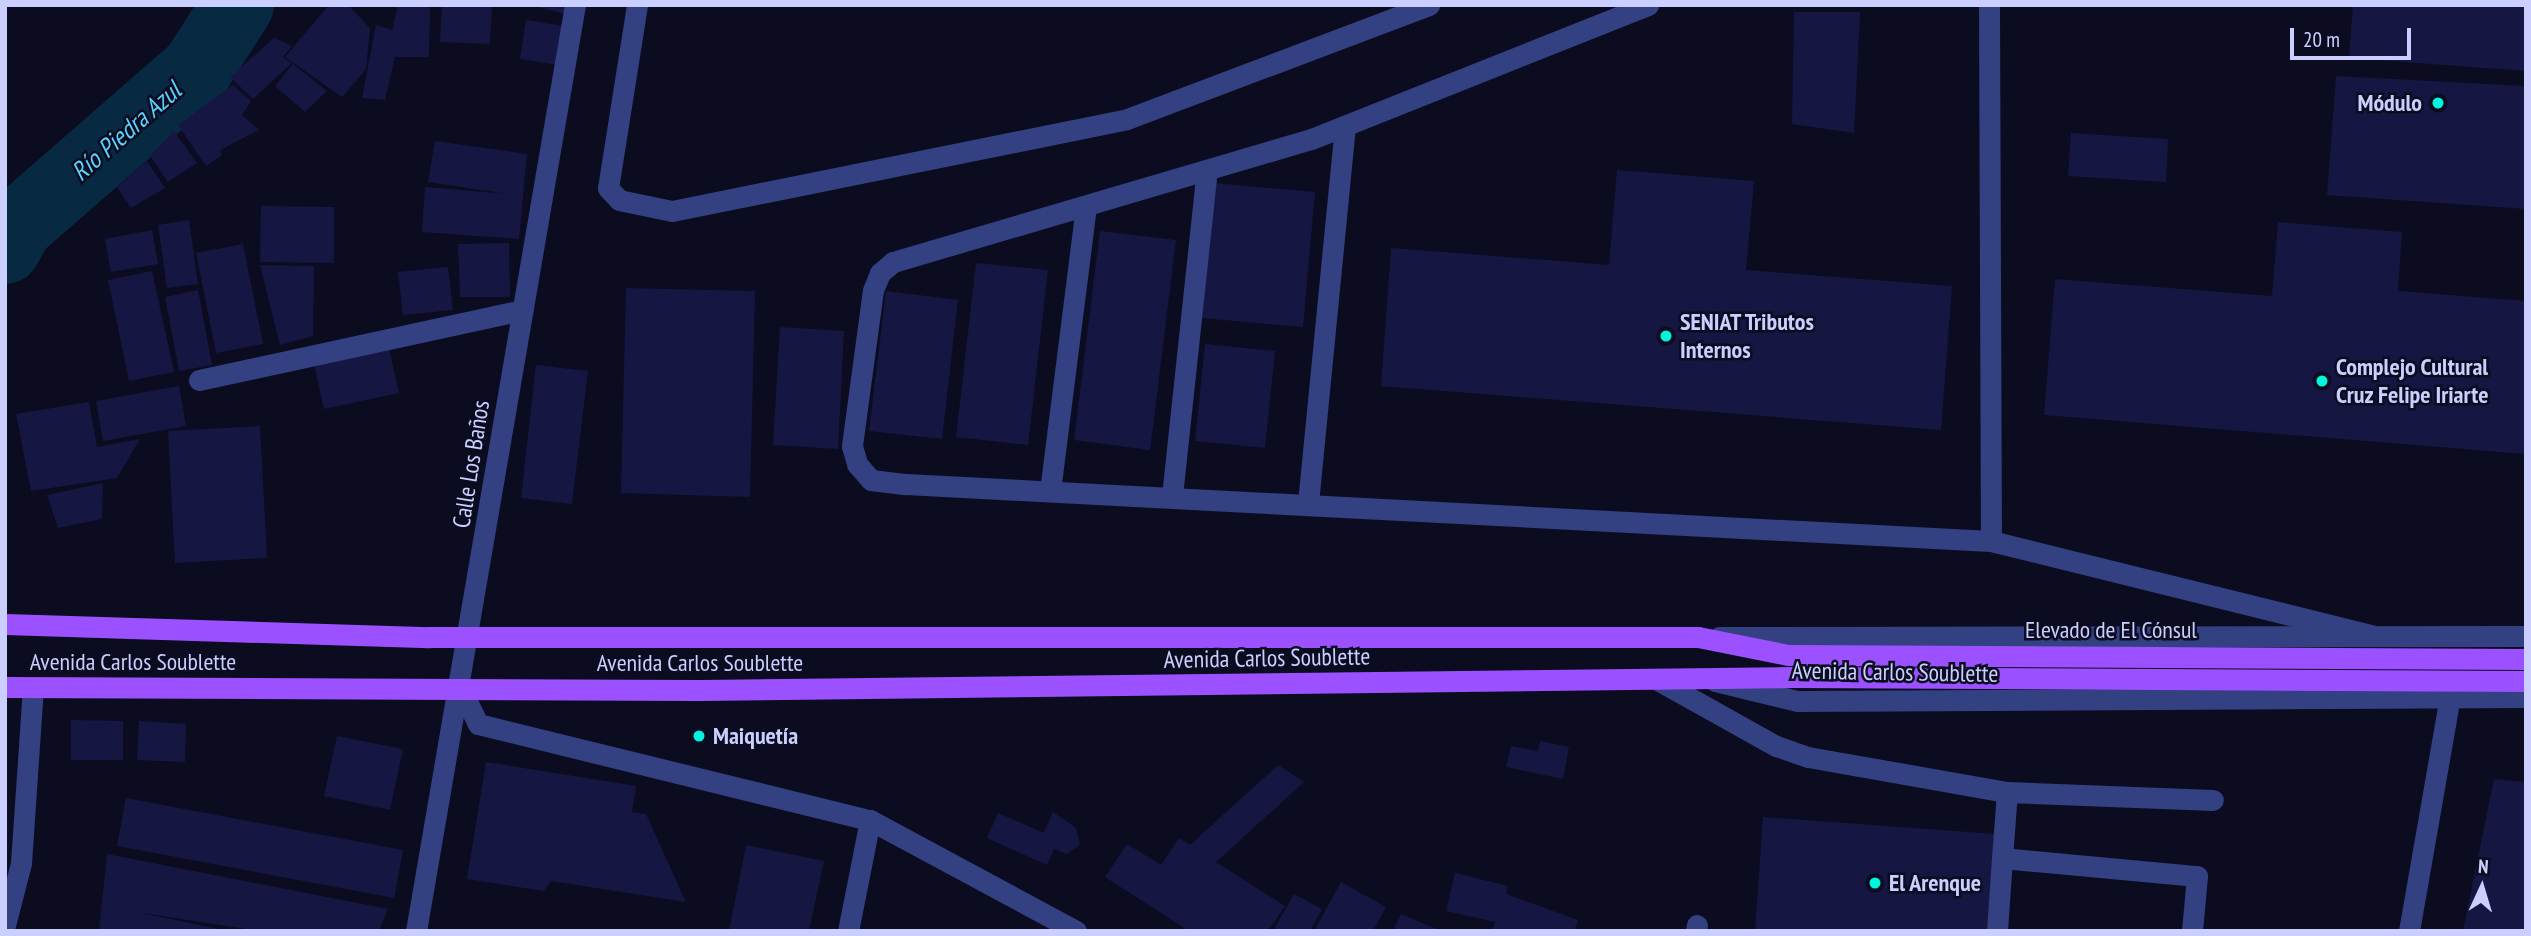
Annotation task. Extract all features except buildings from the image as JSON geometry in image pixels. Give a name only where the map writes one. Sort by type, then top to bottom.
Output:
[{"type":"main road","name":"Avenida Carlos Soublette","points":[[5,624],[470,637],[1698,637]]},
{"type":"main road","name":"Elevado de El Cónsul","points":[[1698,637],[1788,655],[2526,659]]},
{"type":"main road","name":"Avenida Carlos Soublette","points":[[6,687],[461,689],[1703,678]]},
{"type":"main road","name":"Elevado de El Cónsul","points":[[1703,678],[2526,681]]},
{"type":"street","name":"Calle Los Baños","points":[[416,931],[470,637],[575,5]]},
{"type":"street","points":[[637,5],[608,188],[619,200],[672,211],[1127,118],[1429,5]]},
{"type":"street","points":[[1648,5],[1345,126],[1086,208],[893,262],[880,273],[852,446],[871,480],[1991,541],[2375,636]]},
{"type":"street","points":[[1989,5],[1991,541]]},
{"type":"street","points":[[1308,503],[1345,126]]},
{"type":"street","points":[[1172,496],[1208,171]]},
{"type":"street","points":[[1050,491],[1086,208]]},
{"type":"street","points":[[199,380],[523,310]]},
{"type":"street","name":"Avenida Carlos Soublette","points":[[1698,637],[2526,636]]},
{"type":"street","name":"Avenida Carlos Soublette","points":[[1703,678],[1797,701],[2450,695],[2526,697]]},
{"type":"street","points":[[1656,679],[1797,753],[2007,792],[2213,800]]},
{"type":"street","points":[[5,925],[21,863],[33,688]]},
{"type":"street","points":[[461,689],[478,724],[870,820],[1076,931]]},
{"type":"street","points":[[2409,931],[2450,695]]},
{"type":"street","points":[[1997,931],[2007,792]]},
{"type":"street","points":[[848,931],[870,820]]},
{"type":"street","points":[[2002,858],[2197,876],[2192,931]]},
{"type":"waterway","name":"Río Piedra Azul","points":[[5,248],[17,226],[197,69],[238,5]]},
{"type":"place","name":"Módulo","points":[[2438,103]]},
{"type":"place","name":"SENIAT Tributos Internos","points":[[1666,336]]},
{"type":"place","name":"Complejo Cultural Cruz Felipe Iriarte","points":[[2322,381]]},
{"type":"place","name":"Maiquetía","points":[[699,736]]},
{"type":"place","name":"El Arenque","points":[[1875,883]]}]
